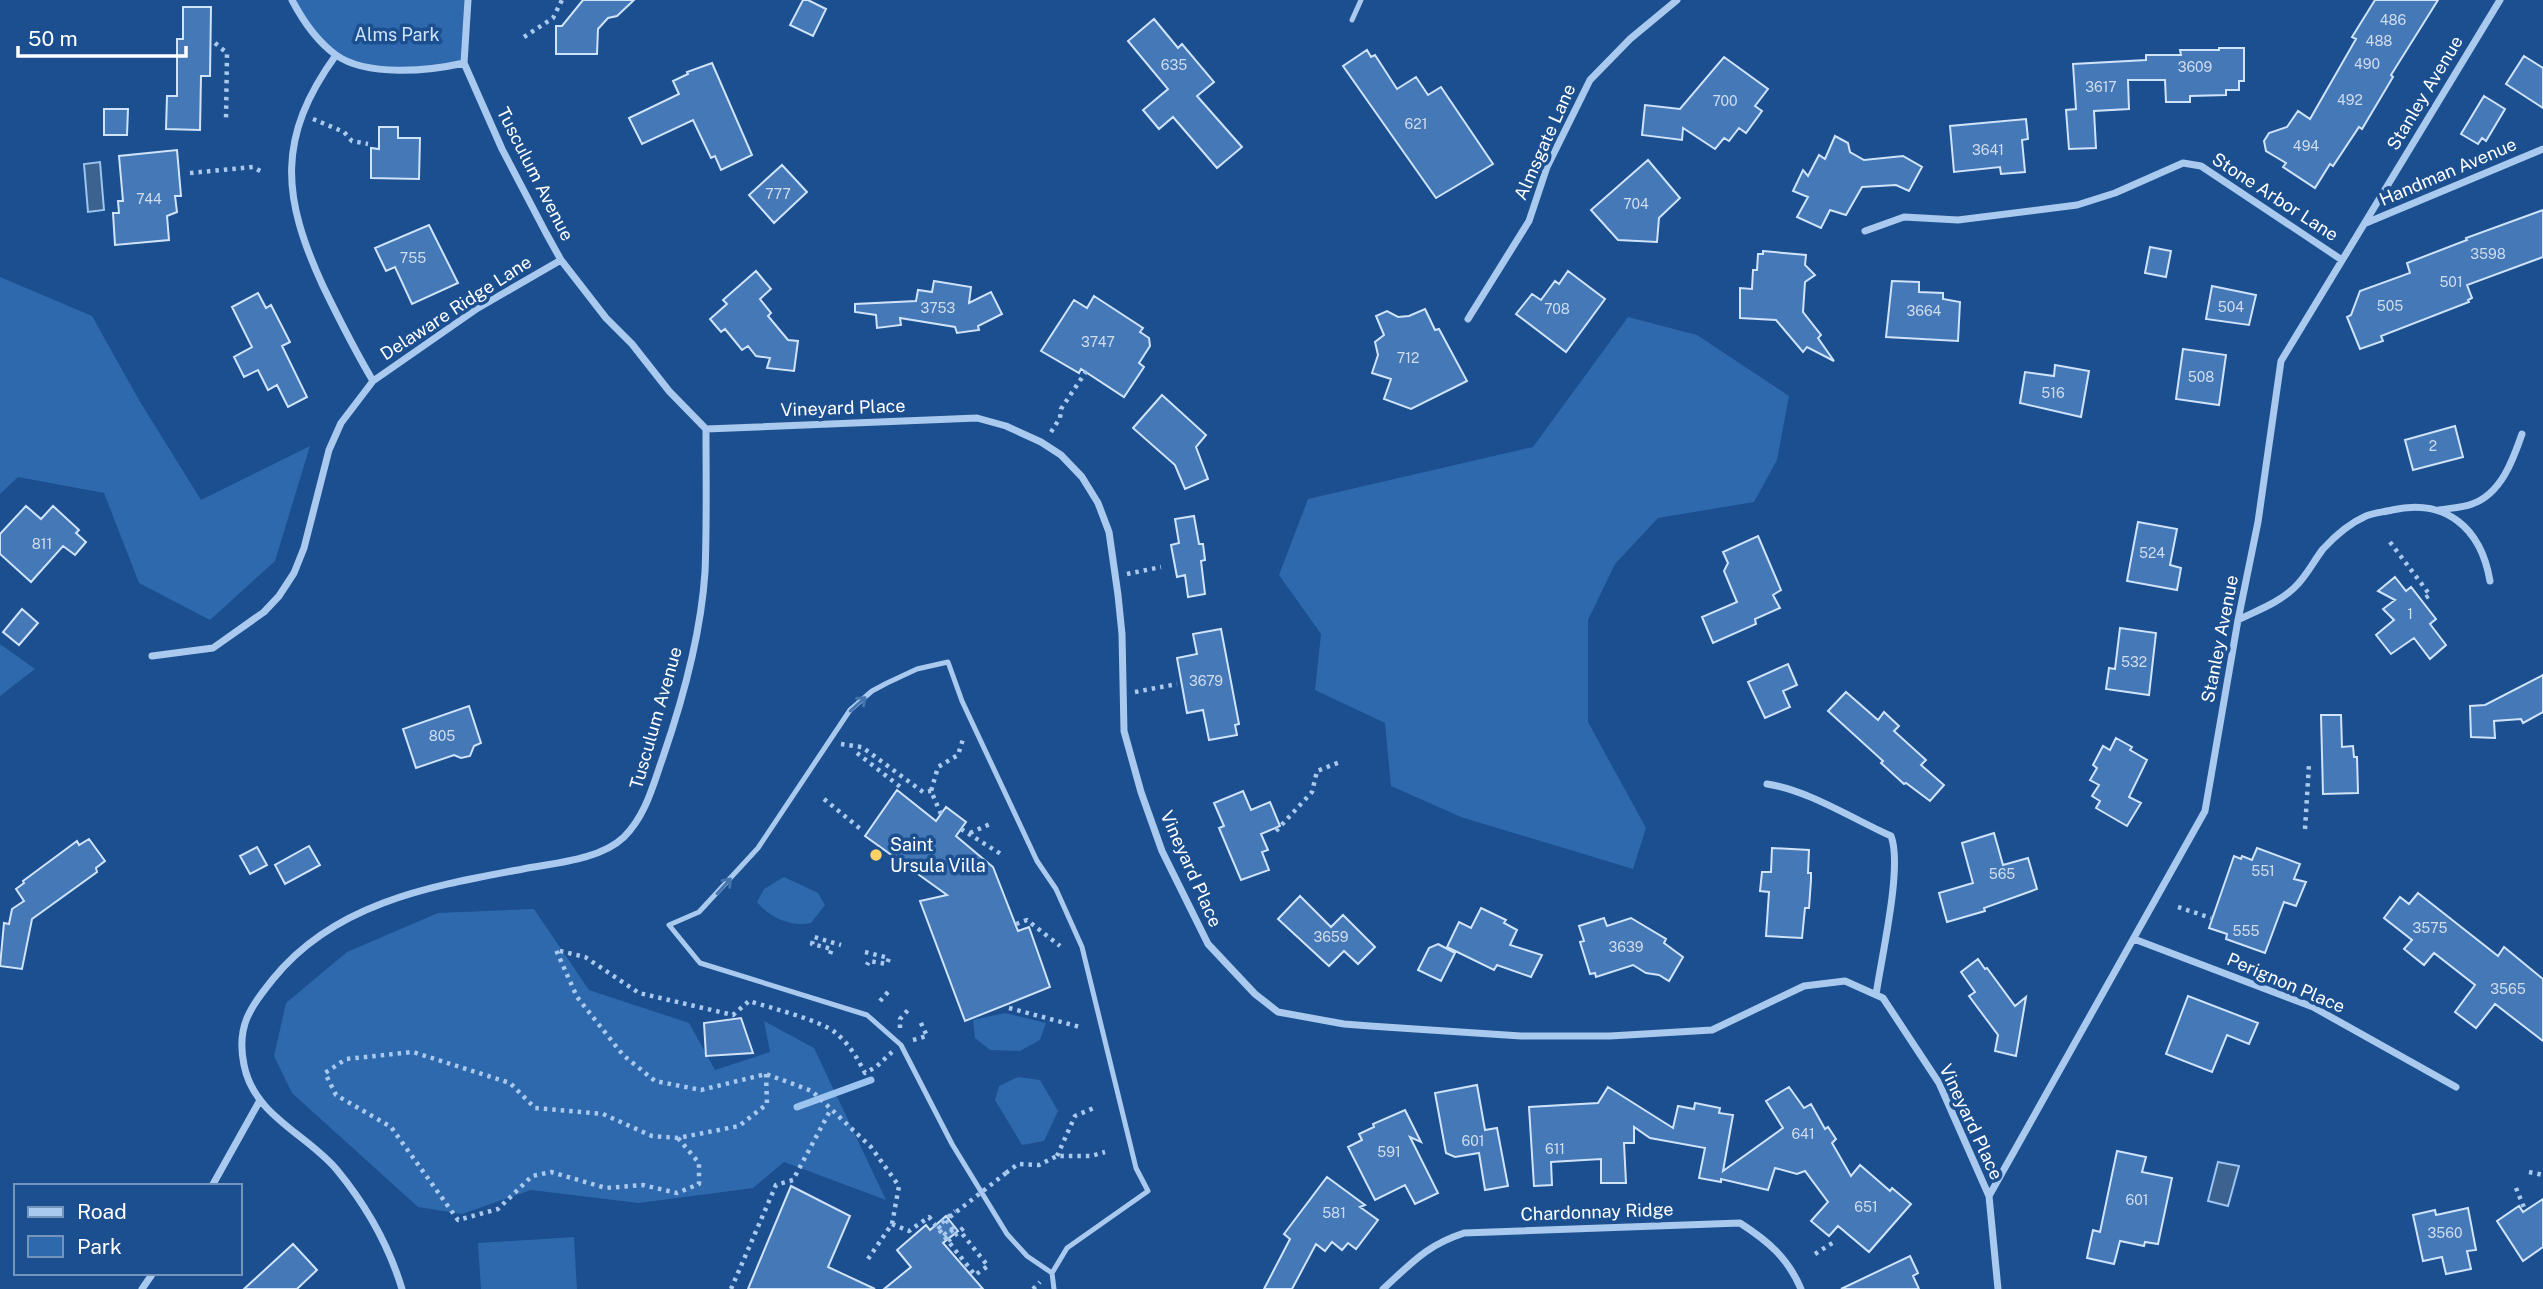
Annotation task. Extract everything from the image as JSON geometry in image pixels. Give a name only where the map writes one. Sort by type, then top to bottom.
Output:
[{"type":"street","points":[[292,0],[314,32],[336,55],[357,64],[409,71],[464,63]]},
{"type":"street","name":"Tusculum Avenue","points":[[402,1289],[386,1247],[366,1210],[336,1168],[259,1102],[244,1066],[242,1046],[250,1007],[283,967],[314,940],[348,917],[385,900],[415,891],[578,859],[612,845],[623,837],[646,806],[673,728],[693,648],[705,573],[706,429],[606,318],[561,260],[502,149],[464,63],[468,0]]},
{"type":"street","name":"Almsgate Lane","points":[[1468,318],[1529,221],[1547,167],[1590,80],[1630,39],[1677,0]]},
{"type":"street","name":"Stanley Avenue","points":[[1989,1196],[2205,811],[2258,522],[2281,361],[2500,0]]},
{"type":"street","points":[[336,55],[318,81],[297,131],[291,175],[292,201],[305,245],[348,341],[373,380]]},
{"type":"street","name":"Handman Avenue","points":[[2364,223],[2543,149]]},
{"type":"street","name":"Stone Arbor Lane","points":[[1865,231],[1905,217],[1958,220],[2077,205],[2115,193],[2183,163],[2201,166],[2342,260]]},
{"type":"street","name":"Delaware Ridge Lane","points":[[152,656],[213,648],[264,612],[279,596],[304,548],[329,450],[341,423],[373,380],[478,308],[561,260]]},
{"type":"street","name":"Vineyard Place","points":[[706,429],[977,418],[1006,426],[1060,454],[1082,477],[1098,503],[1109,532],[1122,634],[1124,731],[1141,792],[1162,851],[1208,944],[1255,994],[1278,1012],[1370,1026],[1521,1036],[1609,1036],[1712,1030],[1804,986],[1845,981],[1882,998],[1939,1083],[1989,1196]]},
{"type":"street","points":[[2238,620],[2278,601],[2296,587],[2337,535],[2366,516],[2406,507],[2438,510],[2472,504],[2489,494],[2499,483],[2514,457],[2522,434]]},
{"type":"street","points":[[2438,510],[2455,519],[2474,538],[2487,563],[2490,581]]},
{"type":"street","points":[[1767,784],[1791,789],[1891,836],[1896,849],[1894,880],[1876,995]]},
{"type":"street","name":"Perignon Place","points":[[2134,939],[2313,1007],[2456,1087]]},
{"type":"street","points":[[213,1184],[259,1102]]},
{"type":"street","points":[[1989,1196],[1998,1289]]},
{"type":"street","name":"Chardonnay Ridge","points":[[1383,1289],[1419,1254],[1440,1241],[1464,1233],[1740,1223],[1766,1240],[1784,1257],[1801,1289]]},
{"type":"lane","points":[[1352,20],[1361,0]]},
{"type":"lane","points":[[1052,1273],[1027,1256],[1007,1234],[952,1144],[901,1045],[867,1015],[700,963],[669,925],[699,912],[758,848],[850,710],[872,691],[887,683],[917,669],[948,662],[962,701],[1037,860],[1056,889],[1082,947],[1136,1168],[1148,1191],[1067,1248],[1052,1273],[1054,1289]]},
{"type":"path","points":[[524,37],[552,18],[562,0]]},
{"type":"path","points":[[215,43],[227,53],[226,120]]},
{"type":"path","points":[[302,115],[344,132],[352,141],[368,144]]},
{"type":"path","points":[[190,173],[253,167],[262,172]]},
{"type":"path","points":[[1041,442],[1060,418],[1061,409],[1087,370]]},
{"type":"path","points":[[2390,542],[2430,595],[2425,598]]},
{"type":"path","points":[[1116,577],[1161,567]]},
{"type":"path","points":[[1124,689],[1136,692],[1177,684]]},
{"type":"path","points":[[862,747],[923,792],[931,791]]},
{"type":"path","points":[[857,753],[903,789]]},
{"type":"path","points":[[942,814],[931,791],[938,767],[958,755]]},
{"type":"path","points":[[1276,831],[1312,792],[1317,771],[1340,762]]},
{"type":"path","points":[[2305,829],[2309,764]]},
{"type":"path","points":[[824,799],[863,831]]},
{"type":"path","points":[[970,833],[990,824]]},
{"type":"path","points":[[961,829],[1004,856]]},
{"type":"path","points":[[2178,907],[2211,918]]},
{"type":"path","points":[[1016,924],[1027,920],[1059,946]]},
{"type":"path","points":[[830,954],[832,948],[813,944],[814,937],[841,944]]},
{"type":"path","points":[[868,1259],[892,1224],[899,1186],[871,1147],[812,1091],[766,1074],[701,1090],[655,1081],[623,1055],[577,998],[556,950],[586,957],[639,993],[733,1015],[749,1001],[821,1026],[836,1033],[856,1056],[865,1073],[876,1068],[901,1045]]},
{"type":"path","points":[[864,952],[890,958],[887,964],[869,961],[867,965]]},
{"type":"path","points":[[880,1001],[888,992]]},
{"type":"path","points":[[1009,1009],[1080,1027]]},
{"type":"path","points":[[900,1019],[908,1010]]},
{"type":"path","points":[[920,1021],[927,1036]]},
{"type":"path","points":[[678,1138],[699,1163],[699,1184],[677,1193],[643,1185],[606,1188],[551,1172],[532,1176],[498,1209],[458,1220],[391,1127],[336,1094],[325,1073],[346,1059],[413,1052],[510,1083],[535,1108],[603,1114],[652,1136],[678,1138],[739,1126],[767,1104],[766,1074]]},
{"type":"path","points":[[1058,1156],[1075,1116],[1096,1107]]},
{"type":"path","points":[[731,1289],[776,1185],[793,1180],[831,1109]]},
{"type":"path","points":[[956,1211],[938,1226],[946,1235],[953,1230],[946,1220],[1018,1164],[1039,1165],[1058,1156],[1091,1156],[1105,1152]]},
{"type":"path","points":[[2529,1172],[2543,1175]]},
{"type":"path","points":[[2516,1188],[2525,1210]]},
{"type":"path","points":[[892,1224],[909,1231],[929,1217],[975,1276],[988,1266],[960,1231]]},
{"type":"path","points":[[948,1241],[967,1225]]},
{"type":"path","points":[[1815,1254],[1833,1242]]},
{"type":"green space","name":"Alms Park","points":[[292,0],[468,0],[464,63],[384,69],[336,55],[314,32]]},
{"type":"green space","points":[[0,277],[92,316],[139,400],[201,500],[310,446],[275,561],[210,620],[139,583],[104,493],[18,477],[0,494]]},
{"type":"green space","points":[[1628,317],[1697,335],[1789,396],[1777,460],[1754,502],[1658,518],[1615,564],[1588,620],[1588,722],[1646,828],[1633,869],[1461,817],[1391,786],[1385,723],[1315,690],[1321,634],[1279,575],[1308,499],[1533,447]]},
{"type":"green space","points":[[0,644],[35,669],[0,696]]},
{"type":"green space","points":[[784,877],[818,893],[825,905],[811,923],[796,924],[782,920],[768,913],[757,902],[764,889]]},
{"type":"green space","points":[[534,909],[589,990],[689,1023],[715,1070],[770,1052],[764,1021],[814,1048],[886,1200],[784,1162],[753,1188],[639,1203],[531,1190],[462,1214],[418,1207],[292,1093],[274,1056],[286,1003],[347,952],[438,913]]},
{"type":"green space","points":[[1005,1013],[1046,1023],[1040,1040],[1020,1051],[990,1050],[975,1038],[973,1020]]},
{"type":"green space","points":[[1018,1077],[1040,1080],[1058,1111],[1044,1141],[1022,1145],[995,1100],[999,1086]]},
{"type":"green space","points":[[574,1237],[577,1289],[481,1289],[478,1243]]},
{"type":"shaded area","points":[[100,162],[104,210],[88,212],[84,164]]},
{"type":"shaded area","points":[[2218,1162],[2239,1166],[2228,1206],[2208,1201]]},
{"type":"building","points":[[583,0],[634,0],[617,16],[608,18],[598,29],[597,54],[556,54],[556,26],[562,26]]},
{"type":"building","points":[[803,0],[826,9],[813,36],[790,25]]},
{"type":"building","points":[[2375,0],[2438,0],[2391,75],[2393,77],[2362,129],[2359,127],[2315,188],[2283,167],[2286,163],[2266,151],[2264,141],[2269,133],[2287,127],[2298,111],[2310,119],[2356,39],[2352,37]]},
{"type":"building","points":[[183,7],[211,7],[210,76],[201,76],[200,130],[166,129],[167,96],[177,96],[177,39],[183,39]]},
{"type":"building","points":[[1154,19],[1178,48],[1182,44],[1214,82],[1197,96],[1242,147],[1217,168],[1173,117],[1159,129],[1143,110],[1168,89],[1128,41]]},
{"type":"building","points":[[2244,48],[2244,81],[2239,81],[2239,90],[2226,90],[2226,95],[2190,96],[2190,102],[2166,102],[2165,80],[2128,80],[2129,109],[2094,111],[2096,148],[2069,149],[2066,110],[2076,109],[2073,64],[2146,60],[2146,55],[2181,55],[2180,50]]},
{"type":"building","points":[[1367,50],[1371,57],[1375,55],[1397,89],[1416,77],[1428,95],[1441,87],[1493,164],[1436,198],[1343,66]]},
{"type":"building","points":[[2524,56],[2543,68],[2543,108],[2506,84]]},
{"type":"building","points":[[1724,57],[1768,89],[1755,106],[1762,111],[1746,133],[1739,128],[1729,141],[1724,138],[1715,149],[1683,128],[1682,140],[1642,135],[1645,105],[1680,109]]},
{"type":"building","points":[[712,63],[752,155],[721,170],[715,156],[711,158],[693,120],[642,144],[629,118],[679,94],[673,81],[688,74],[687,72]]},
{"type":"building","points":[[2484,96],[2505,109],[2486,141],[2482,138],[2478,144],[2461,134]]},
{"type":"building","points":[[104,109],[128,109],[127,135],[104,135]]},
{"type":"building","points":[[2026,119],[2028,139],[2022,140],[2025,172],[2001,174],[2000,167],[1954,172],[1950,126]]},
{"type":"building","points":[[379,127],[398,127],[398,138],[420,138],[419,179],[371,178],[371,148],[379,149]]},
{"type":"building","points":[[1835,136],[1848,143],[1850,152],[1864,160],[1903,156],[1922,167],[1909,191],[1896,185],[1862,187],[1846,215],[1830,210],[1821,228],[1797,217],[1808,197],[1793,191],[1803,170],[1808,176],[1819,155],[1825,159]]},
{"type":"building","points":[[177,150],[181,196],[175,196],[177,212],[167,216],[169,240],[115,245],[113,213],[119,213],[118,201],[123,201],[119,156]]},
{"type":"building","points":[[1648,160],[1680,198],[1659,218],[1657,242],[1618,240],[1591,210]]},
{"type":"building","points":[[782,165],[807,192],[774,223],[749,195]]},
{"type":"building","points":[[2543,210],[2543,257],[2467,285],[2472,298],[2469,302],[2381,336],[2383,341],[2360,349],[2347,317],[2351,315],[2360,291],[2410,273],[2407,263]]},
{"type":"building","points":[[429,225],[458,283],[412,304],[395,267],[386,271],[375,248]]},
{"type":"building","points":[[2150,247],[2171,251],[2166,277],[2145,273]]},
{"type":"building","points":[[1763,251],[1806,255],[1805,265],[1815,275],[1805,282],[1803,312],[1821,335],[1818,338],[1834,361],[1807,347],[1803,352],[1776,320],[1740,318],[1740,288],[1752,289],[1753,270],[1757,270],[1758,254],[1763,254]]},
{"type":"building","points":[[756,271],[771,289],[760,299],[771,313],[768,316],[788,340],[798,341],[794,371],[767,368],[770,358],[756,356],[748,346],[742,350],[725,329],[721,332],[710,319],[727,304],[723,300]]},
{"type":"building","points":[[1568,271],[1605,299],[1566,352],[1516,314],[1532,294],[1541,300],[1555,281],[1559,284]]},
{"type":"building","points":[[934,281],[971,287],[969,303],[991,292],[1002,314],[978,326],[979,330],[957,333],[955,327],[900,318],[901,325],[877,328],[876,315],[855,312],[855,304],[916,301],[918,290],[932,292]]},
{"type":"building","points":[[1892,281],[1919,282],[1919,292],[1943,293],[1943,299],[1960,302],[1958,341],[1886,337]]},
{"type":"building","points":[[2212,286],[2256,295],[2249,325],[2206,319]]},
{"type":"building","points":[[258,293],[266,308],[271,305],[290,342],[282,346],[307,397],[288,407],[277,385],[268,390],[258,370],[244,377],[234,357],[252,347],[232,307]]},
{"type":"building","points":[[1094,296],[1143,328],[1140,332],[1149,338],[1150,346],[1139,363],[1144,367],[1124,397],[1081,369],[1079,373],[1041,351],[1074,300],[1087,308]]},
{"type":"building","points":[[1425,309],[1467,381],[1411,409],[1384,399],[1391,379],[1372,373],[1378,355],[1375,342],[1384,335],[1376,316],[1387,311],[1398,317],[1409,316]]},
{"type":"building","points":[[2183,349],[2226,355],[2219,405],[2176,399]]},
{"type":"building","points":[[2055,365],[2089,371],[2081,417],[2020,403],[2025,372],[2054,376]]},
{"type":"building","points":[[1162,395],[1206,435],[1196,447],[1208,479],[1185,489],[1175,465],[1133,428]]},
{"type":"building","points":[[2455,426],[2463,457],[2413,470],[2405,440]]},
{"type":"building","points":[[26,506],[41,519],[53,506],[79,530],[76,533],[86,542],[75,555],[63,546],[31,582],[0,554],[0,534]]},
{"type":"building","points":[[1194,516],[1199,544],[1203,544],[1205,560],[1201,561],[1205,594],[1188,597],[1185,575],[1177,577],[1171,545],[1179,543],[1175,519]]},
{"type":"building","points":[[2138,522],[2177,529],[2170,565],[2181,568],[2177,590],[2127,581]]},
{"type":"building","points":[[1758,536],[1781,590],[1773,595],[1780,608],[1755,619],[1756,624],[1713,643],[1702,617],[1737,602],[1724,571],[1728,563],[1723,552]]},
{"type":"building","points":[[2395,577],[2406,591],[2411,587],[2436,619],[2430,624],[2446,645],[2430,659],[2414,638],[2391,654],[2376,635],[2394,620],[2383,609],[2395,600],[2378,591]]},
{"type":"building","points":[[22,609],[38,623],[19,645],[3,632]]},
{"type":"building","points":[[2120,628],[2156,633],[2149,695],[2106,689],[2109,668],[2115,669]]},
{"type":"building","points":[[1221,629],[1239,724],[1235,725],[1237,735],[1209,740],[1203,710],[1187,713],[1177,658],[1197,654],[1193,634]]},
{"type":"building","points":[[1788,664],[1797,685],[1783,691],[1790,707],[1765,718],[1748,682]]},
{"type":"building","points":[[2543,675],[2543,712],[2523,723],[2521,719],[2494,721],[2495,738],[2471,737],[2470,706],[2485,705]]},
{"type":"building","points":[[1846,692],[1878,720],[1884,712],[1899,726],[1894,731],[1926,760],[1921,765],[1944,785],[1930,801],[1904,784],[1828,711]]},
{"type":"building","points":[[469,706],[481,743],[474,746],[470,756],[461,758],[454,755],[416,768],[403,729]]},
{"type":"building","points":[[2321,715],[2341,715],[2342,747],[2353,746],[2354,757],[2357,757],[2358,793],[2323,794]]},
{"type":"building","points":[[2116,738],[2147,760],[2129,797],[2141,803],[2127,826],[2096,808],[2100,801],[2092,796],[2099,785],[2090,780],[2097,768],[2093,765],[2103,746],[2110,750]]},
{"type":"building","points":[[897,790],[936,821],[946,807],[966,822],[956,836],[993,867],[1018,931],[1029,927],[1050,987],[965,1021],[920,901],[947,895],[865,836]]},
{"type":"building","points":[[1243,791],[1251,810],[1270,802],[1280,826],[1261,834],[1268,850],[1262,852],[1269,870],[1241,880],[1219,828],[1224,826],[1214,803]]},
{"type":"building","points":[[1994,833],[2003,865],[2028,858],[2037,889],[1984,908],[1985,911],[1947,922],[1939,893],[1973,883],[1962,843]]},
{"type":"building","points":[[89,839],[105,861],[96,868],[97,872],[32,919],[22,969],[0,966],[4,923],[9,924],[12,909],[24,901],[16,889],[77,841],[79,845]]},
{"type":"building","points":[[309,846],[320,865],[285,884],[275,865]]},
{"type":"building","points":[[257,847],[267,865],[250,874],[240,856]]},
{"type":"building","points":[[1772,848],[1809,850],[1809,908],[1805,908],[1802,938],[1766,936],[1769,892],[1760,891],[1762,872],[1771,872]]},
{"type":"building","points":[[2257,848],[2300,864],[2294,879],[2306,882],[2296,906],[2284,902],[2265,953],[2226,939],[2227,934],[2209,928],[2234,856],[2252,860]]},
{"type":"building","points":[[2418,893],[2498,956],[2504,947],[2543,979],[2543,1041],[2495,1004],[2476,1028],[2455,1012],[2475,985],[2434,953],[2424,965],[2404,949],[2412,940],[2384,918],[2400,897],[2409,904]]},
{"type":"building","points":[[1300,896],[1331,927],[1343,915],[1375,947],[1358,964],[1344,951],[1329,966],[1278,919]]},
{"type":"building","points":[[1481,908],[1506,920],[1504,923],[1517,930],[1510,945],[1542,955],[1531,977],[1497,965],[1494,970],[1447,947],[1459,922],[1471,928]]},
{"type":"building","points":[[1604,918],[1607,926],[1631,918],[1666,939],[1664,943],[1683,957],[1669,981],[1633,965],[1596,977],[1595,973],[1590,974],[1580,942],[1584,941],[1579,926]]},
{"type":"building","points":[[1438,944],[1455,953],[1441,981],[1418,970],[1429,948]]},
{"type":"building","points":[[1978,959],[2015,1006],[2026,997],[2016,1056],[1995,1051],[1998,1035],[1969,996],[1975,992],[1961,972]]},
{"type":"building","points":[[2188,996],[2258,1023],[2249,1044],[2227,1035],[2212,1072],[2166,1054]]},
{"type":"building","points":[[741,1018],[753,1053],[706,1056],[704,1023]]},
{"type":"building","points":[[1477,1085],[1485,1130],[1497,1128],[1508,1186],[1485,1190],[1479,1153],[1455,1157],[1446,1153],[1435,1093]]},
{"type":"building","points":[[1608,1087],[1673,1128],[1678,1106],[1694,1109],[1695,1103],[1720,1108],[1719,1113],[1733,1115],[1723,1171],[1783,1128],[1766,1101],[1789,1087],[1804,1108],[1811,1104],[1825,1129],[1828,1127],[1836,1139],[1832,1143],[1851,1176],[1860,1165],[1890,1191],[1892,1188],[1911,1204],[1869,1252],[1838,1226],[1829,1236],[1811,1221],[1828,1202],[1805,1171],[1797,1174],[1775,1168],[1768,1190],[1721,1179],[1721,1182],[1699,1178],[1705,1148],[1650,1138],[1634,1127],[1634,1143],[1624,1143],[1626,1183],[1601,1183],[1601,1159],[1551,1162],[1552,1185],[1534,1186],[1529,1107],[1598,1103]]},
{"type":"building","points":[[1405,1110],[1421,1142],[1410,1137],[1438,1193],[1415,1204],[1405,1185],[1375,1200],[1348,1147],[1362,1140],[1359,1134],[1374,1127],[1373,1124]]},
{"type":"building","points":[[2117,1151],[2146,1157],[2142,1172],[2172,1178],[2158,1244],[2145,1242],[2144,1246],[2120,1241],[2114,1264],[2087,1258],[2093,1230],[2100,1232]]},
{"type":"building","points":[[1327,1177],[1365,1205],[1360,1207],[1378,1220],[1356,1249],[1348,1243],[1342,1250],[1332,1242],[1325,1251],[1316,1244],[1292,1289],[1264,1289],[1290,1239],[1284,1234]]},
{"type":"building","points":[[791,1186],[850,1216],[828,1267],[875,1289],[748,1289]]},
{"type":"building","points":[[2543,1199],[2543,1247],[2523,1261],[2497,1221],[2519,1206],[2523,1212]]},
{"type":"building","points":[[2468,1208],[2476,1250],[2467,1251],[2471,1269],[2446,1274],[2442,1257],[2423,1261],[2413,1215],[2435,1210],[2436,1215]]},
{"type":"building","points":[[946,1216],[958,1231],[943,1243],[983,1289],[884,1289],[911,1267],[897,1250],[926,1225],[930,1230]]},
{"type":"building","points":[[293,1244],[317,1270],[297,1289],[244,1289]]},
{"type":"building","points":[[1910,1256],[1918,1273],[1913,1276],[1919,1289],[1841,1289]]},
{"type":"waterway","points":[[797,1107],[871,1080]]},
{"type":"place","name":"Saint Ursula Villa","points":[[876,855]]}]
